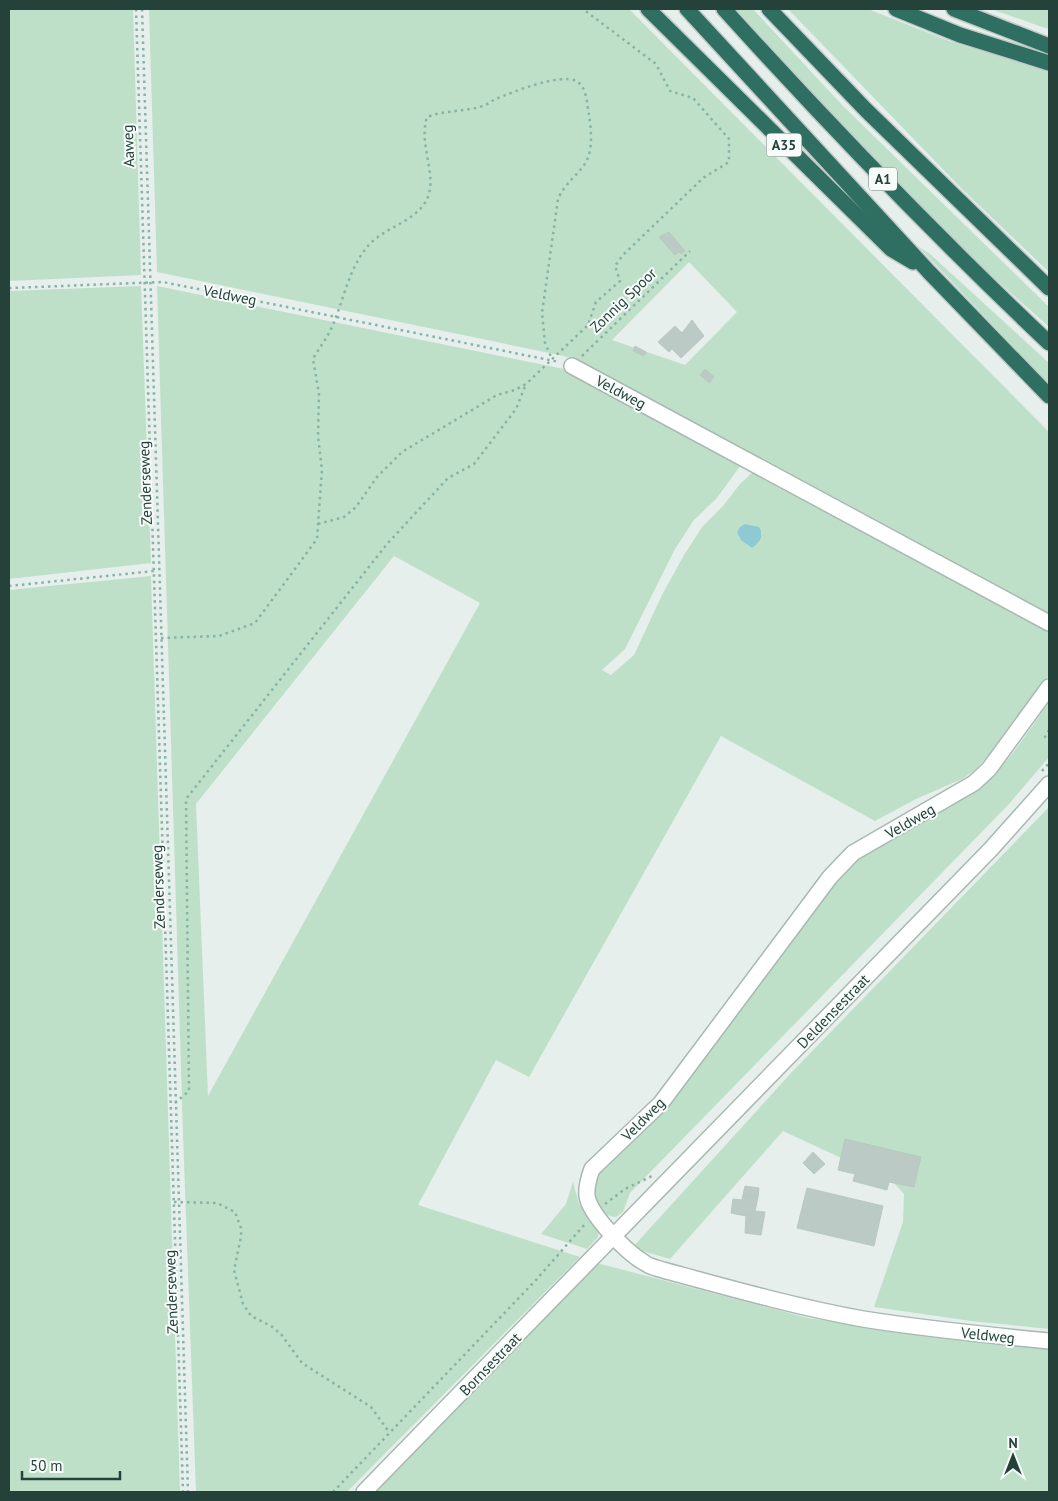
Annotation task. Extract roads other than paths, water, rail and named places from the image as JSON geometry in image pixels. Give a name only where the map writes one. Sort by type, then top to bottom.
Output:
[{"type":"highway","name":"A35","points":[[648,9],[891,249],[929,272]]},
{"type":"highway","name":"A35","points":[[687,9],[929,272],[1049,396]]},
{"type":"highway","name":"A1","points":[[724,9],[850,145],[1049,343]]},
{"type":"highway","name":"A1","points":[[769,9],[866,110],[1049,288]]},
{"type":"highway","points":[[896,9],[960,35],[1049,63]]},
{"type":"highway","points":[[954,9],[1049,46]]},
{"type":"street","name":"Veldweg","points":[[572,366],[1049,623]]},
{"type":"street","name":"Veldweg","points":[[1049,687],[989,769],[974,783],[853,853],[830,877],[661,1103],[592,1169],[588,1180],[587,1196],[594,1213],[645,1264],[799,1306],[920,1327],[1049,1341]]},
{"type":"street","name":"Deldensestraat","points":[[615,1236],[991,849],[1049,784]]},
{"type":"street","name":"Bornsestraat","points":[[364,1492],[615,1236]]},
{"type":"water","points":[[745,524],[759,527],[761,530],[761,538],[752,548],[741,540],[737,532]]}]
